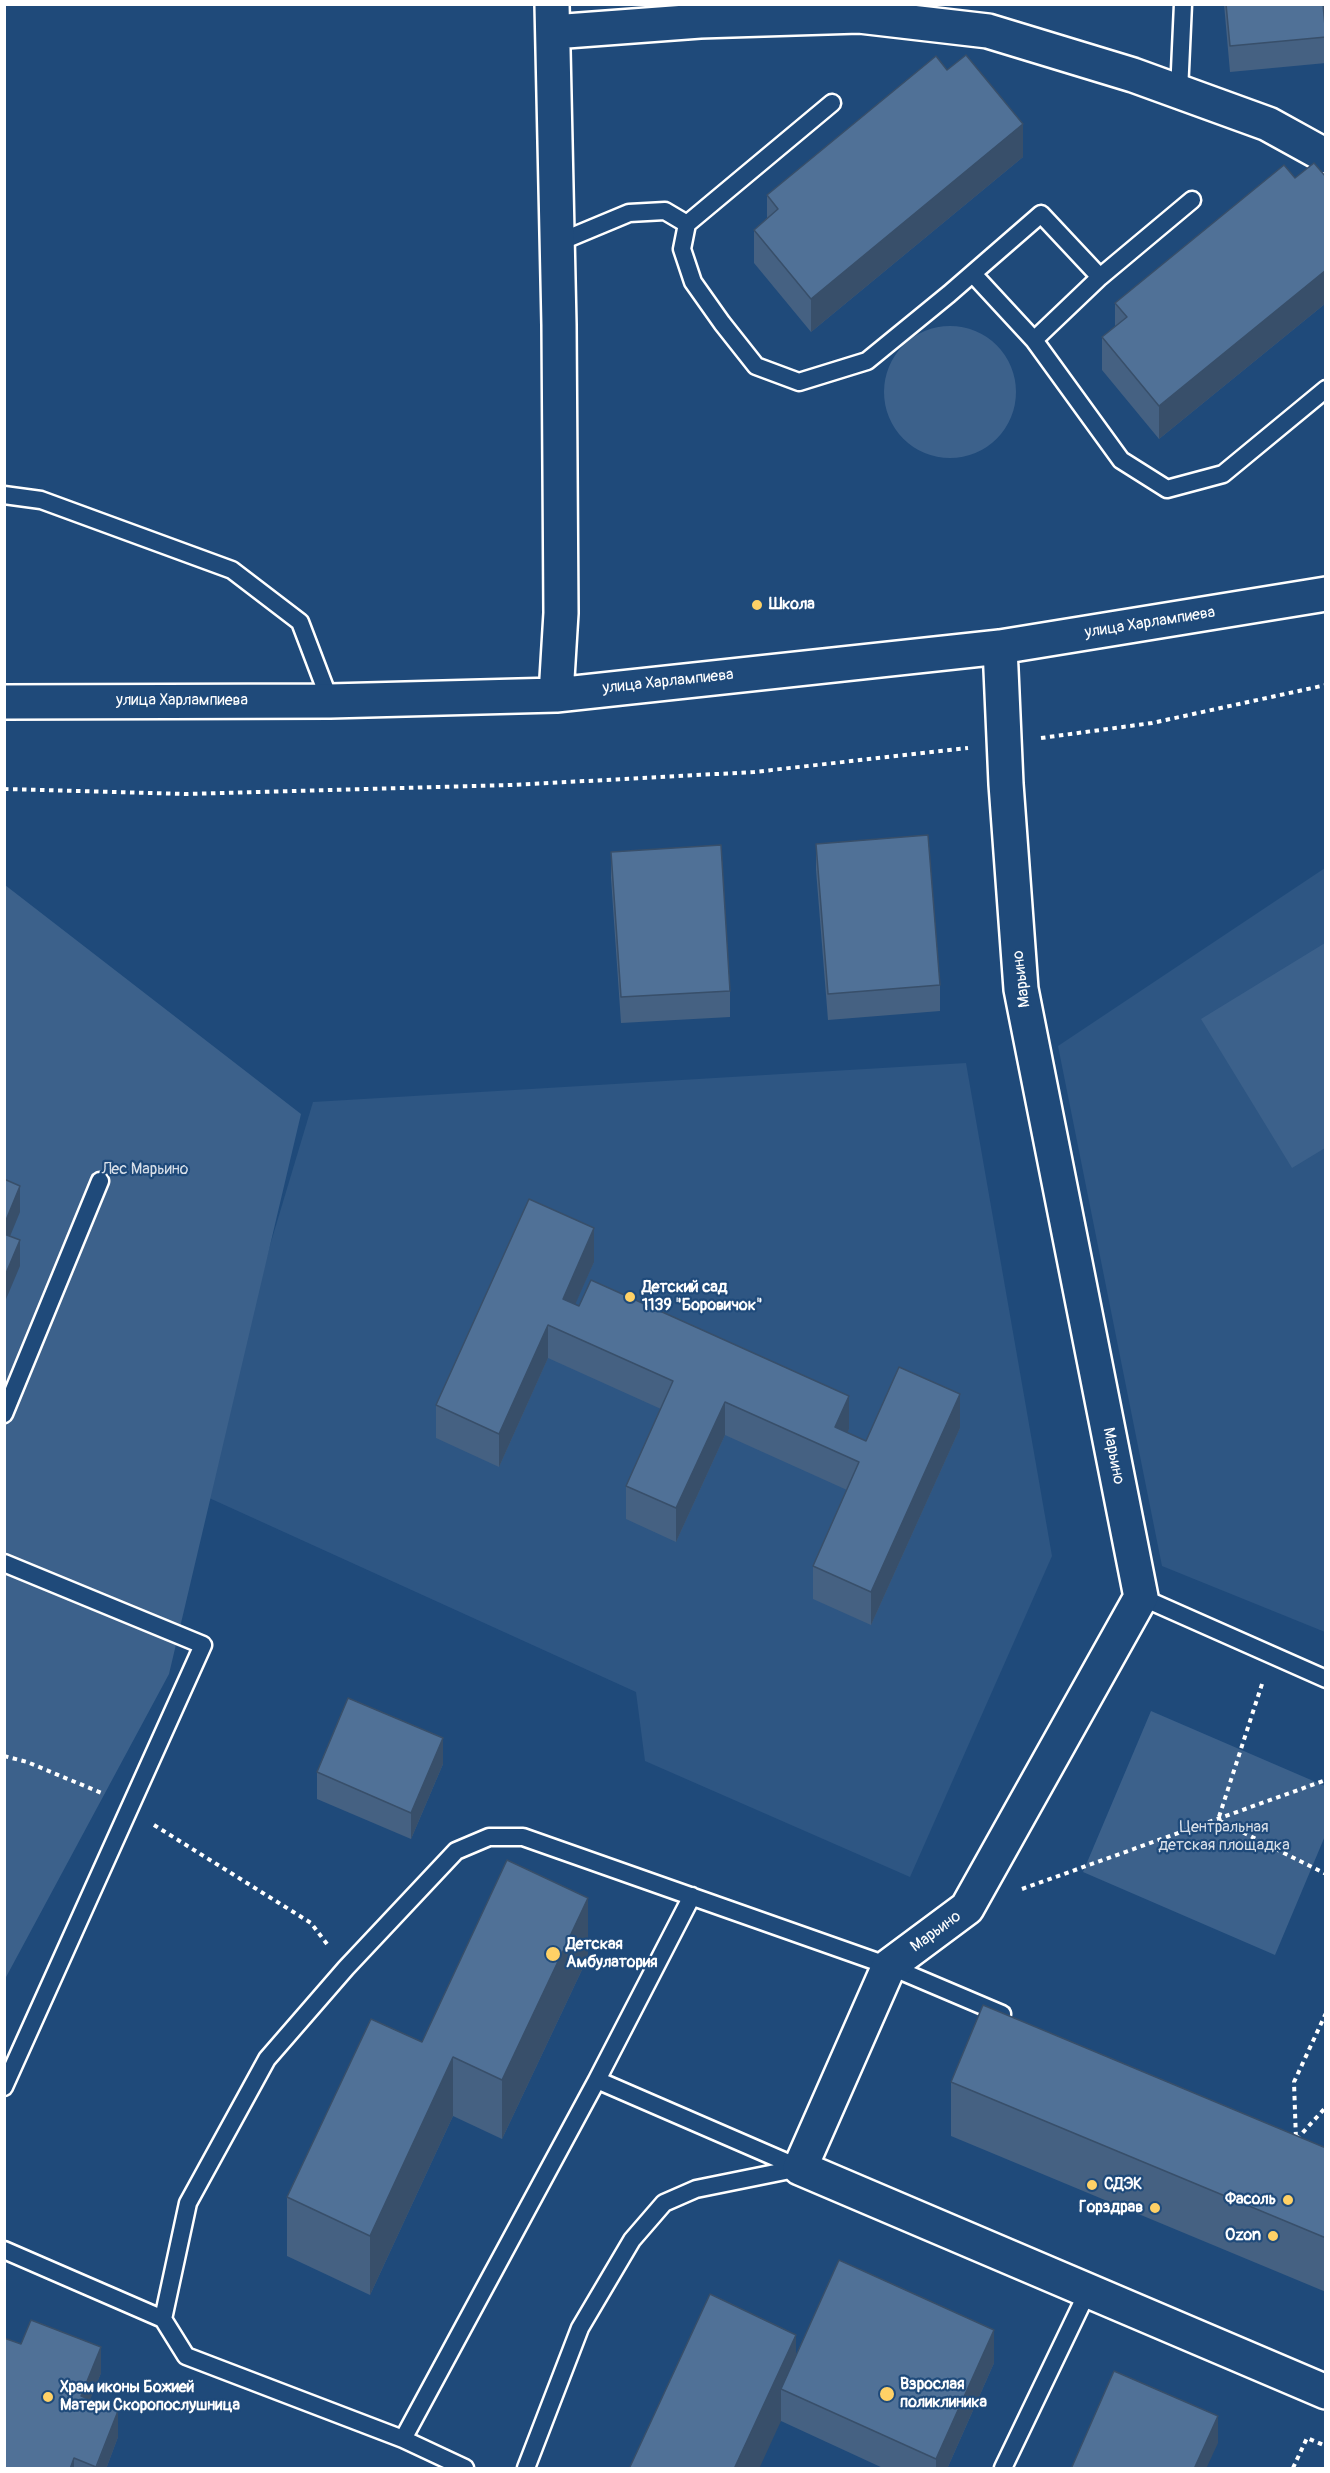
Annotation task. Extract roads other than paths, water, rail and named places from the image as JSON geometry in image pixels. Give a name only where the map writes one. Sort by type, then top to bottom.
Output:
[{"type":"street","points":[[556,695],[561,613],[553,18],[700,21],[757,12],[859,16],[988,31],[1133,75],[1268,124],[1326,156]]},
{"type":"street","name":"улица Харлампиева","points":[[4,702],[330,701],[556,695],[1000,647],[1326,594]]},
{"type":"street","name":"Марьино","points":[[801,2168],[889,1966],[967,1908],[1141,1597],[1021,989],[1004,743],[1000,647]]},
{"type":"street","points":[[801,2168],[1326,2392]]},
{"type":"lane","points":[[1179,92],[1183,4]]},
{"type":"lane","points":[[832,103],[687,224],[682,249],[693,282],[756,366],[799,382],[867,361],[1041,214],[1100,277]]},
{"type":"lane","points":[[1034,340],[1100,277],[1192,200]]},
{"type":"lane","points":[[557,243],[629,213],[665,211],[687,224]]},
{"type":"lane","points":[[972,274],[1034,340],[1121,460],[1167,489],[1224,474],[1326,389]]},
{"type":"lane","points":[[4,495],[41,500],[232,570],[300,622],[330,701]]},
{"type":"lane","points":[[4,1414],[100,1180]]},
{"type":"lane","points":[[4,1563],[203,1645],[4,2087]]},
{"type":"lane","points":[[1141,1597],[1326,1679]]},
{"type":"lane","points":[[163,2319],[188,2203],[267,2059],[346,1968],[456,1851],[489,1837],[523,1837],[889,1966],[1021,2022]]},
{"type":"lane","points":[[403,2439],[597,2080],[692,1896]]},
{"type":"lane","points":[[597,2080],[801,2168]]},
{"type":"lane","points":[[526,2469],[580,2328],[632,2240],[664,2203],[696,2189],[801,2168]]},
{"type":"lane","points":[[4,2250],[163,2319],[186,2356],[403,2439],[465,2469]]},
{"type":"lane","points":[[1004,2469],[1088,2291]]},
{"type":"place","name":"Школа","points":[[757,605]]},
{"type":"place","name":"Детский сад 1139 \"Боровичок\"","points":[[630,1297]]},
{"type":"place","name":"Детская Амбулатория","points":[[553,1954]]},
{"type":"place","name":"СДЭК","points":[[1092,2185]]},
{"type":"place","name":"Фасоль","points":[[1288,2200]]},
{"type":"place","name":"Горздрав","points":[[1155,2208]]},
{"type":"place","name":"Ozon","points":[[1273,2236]]},
{"type":"place","name":"Взрослая поликлиника","points":[[887,2394]]},
{"type":"place","name":"Храм иконы Божией Матери Скоропослушница","points":[[48,2397]]},
{"type":"park label","name":"Лес Марьино","points":[[145,1170]]},
{"type":"park label","name":"Центральная детская площадка","points":[[1224,1837]]}]
